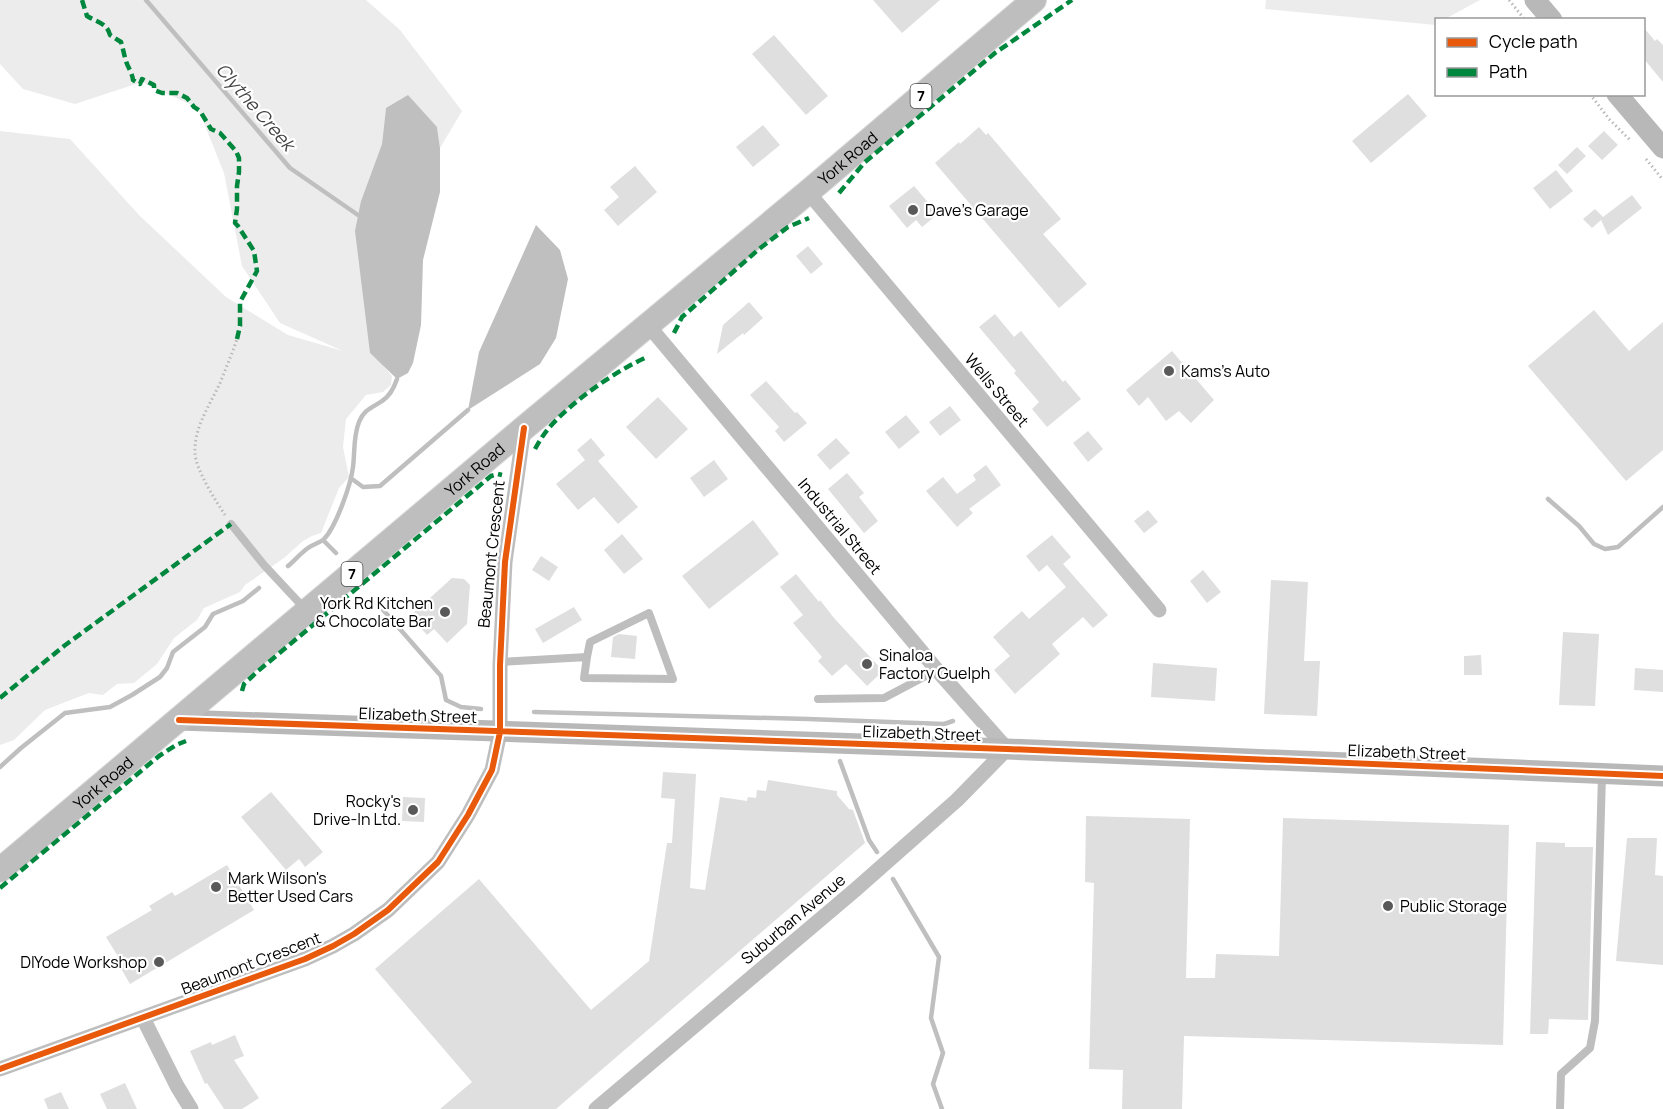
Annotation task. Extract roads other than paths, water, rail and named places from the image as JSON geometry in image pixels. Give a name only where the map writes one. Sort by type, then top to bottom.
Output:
[{"type":"main road","name":"York Road","points":[[0,870],[1034,0]]},
{"type":"street","points":[[1535,0],[1550,18]]},
{"type":"street","points":[[1618,96],[1654,153]]},
{"type":"street","name":"Wells Street","points":[[808,192],[1159,610]]},
{"type":"street","name":"Industrial Street","points":[[648,325],[937,670],[1007,749]]},
{"type":"street","name":"Beaumont Crescent","points":[[0,1069],[305,959],[333,946],[388,910],[438,862],[468,815],[492,770],[500,732],[500,662],[505,562],[524,428]]},
{"type":"street","name":"Elizabeth Street","points":[[179,720],[1007,749],[1663,776]]},
{"type":"street","name":"Suburban Avenue","points":[[596,1109],[855,890],[957,800],[1007,749]]},
{"type":"street","points":[[143,1018],[191,1109]]},
{"type":"lane","points":[[231,524],[264,565],[308,612]]},
{"type":"lane","points":[[649,614],[673,679],[584,678],[587,657],[590,642],[649,614]]},
{"type":"lane","points":[[500,662],[587,657]]},
{"type":"lane","points":[[818,699],[884,698],[937,670]]},
{"type":"lane","points":[[1560,1109],[1561,1074],[1590,1048],[1595,1021],[1602,774]]},
{"type":"waterway","name":"Clythe Creek","points":[[146,0],[290,168],[358,215]]},
{"type":"waterway","name":"Clythe Creek","points":[[288,566],[329,533],[349,484],[359,422],[366,411],[387,397],[397,379]]},
{"type":"waterway","points":[[352,479],[363,487],[380,486],[468,410]]},
{"type":"waterway","points":[[1548,499],[1579,526],[1594,544],[1605,549],[1618,547],[1663,507]]},
{"type":"waterway","points":[[323,540],[336,553]]},
{"type":"waterway","name":"Clythe Creek","points":[[0,767],[65,713],[110,707],[160,677],[167,668],[173,652],[205,627],[213,614],[243,601],[259,588]]},
{"type":"waterway","points":[[378,604],[441,676],[446,700],[461,707],[481,709]]},
{"type":"waterway","points":[[534,712],[944,724],[953,721]]},
{"type":"waterway","points":[[840,761],[869,840],[877,852]]},
{"type":"waterway","points":[[893,879],[939,957],[931,1018],[943,1053],[933,1084],[942,1109]]},
{"type":"place","name":"Dave's Garage","points":[[913,210]]},
{"type":"place","name":"Kams's Auto","points":[[1169,371]]},
{"type":"place","name":"York Rd Kitchen & Chocolate Bar","points":[[445,612]]},
{"type":"place","name":"Sinaloa Factory Guelph","points":[[867,664]]},
{"type":"place","name":"Rocky's Drive-In Ltd.","points":[[413,810]]},
{"type":"place","name":"Mark Wilson's Better Used Cars","points":[[216,887]]},
{"type":"place","name":"Public Storage","points":[[1388,906]]},
{"type":"place","name":"DIYode Workshop","points":[[159,962]]}]
